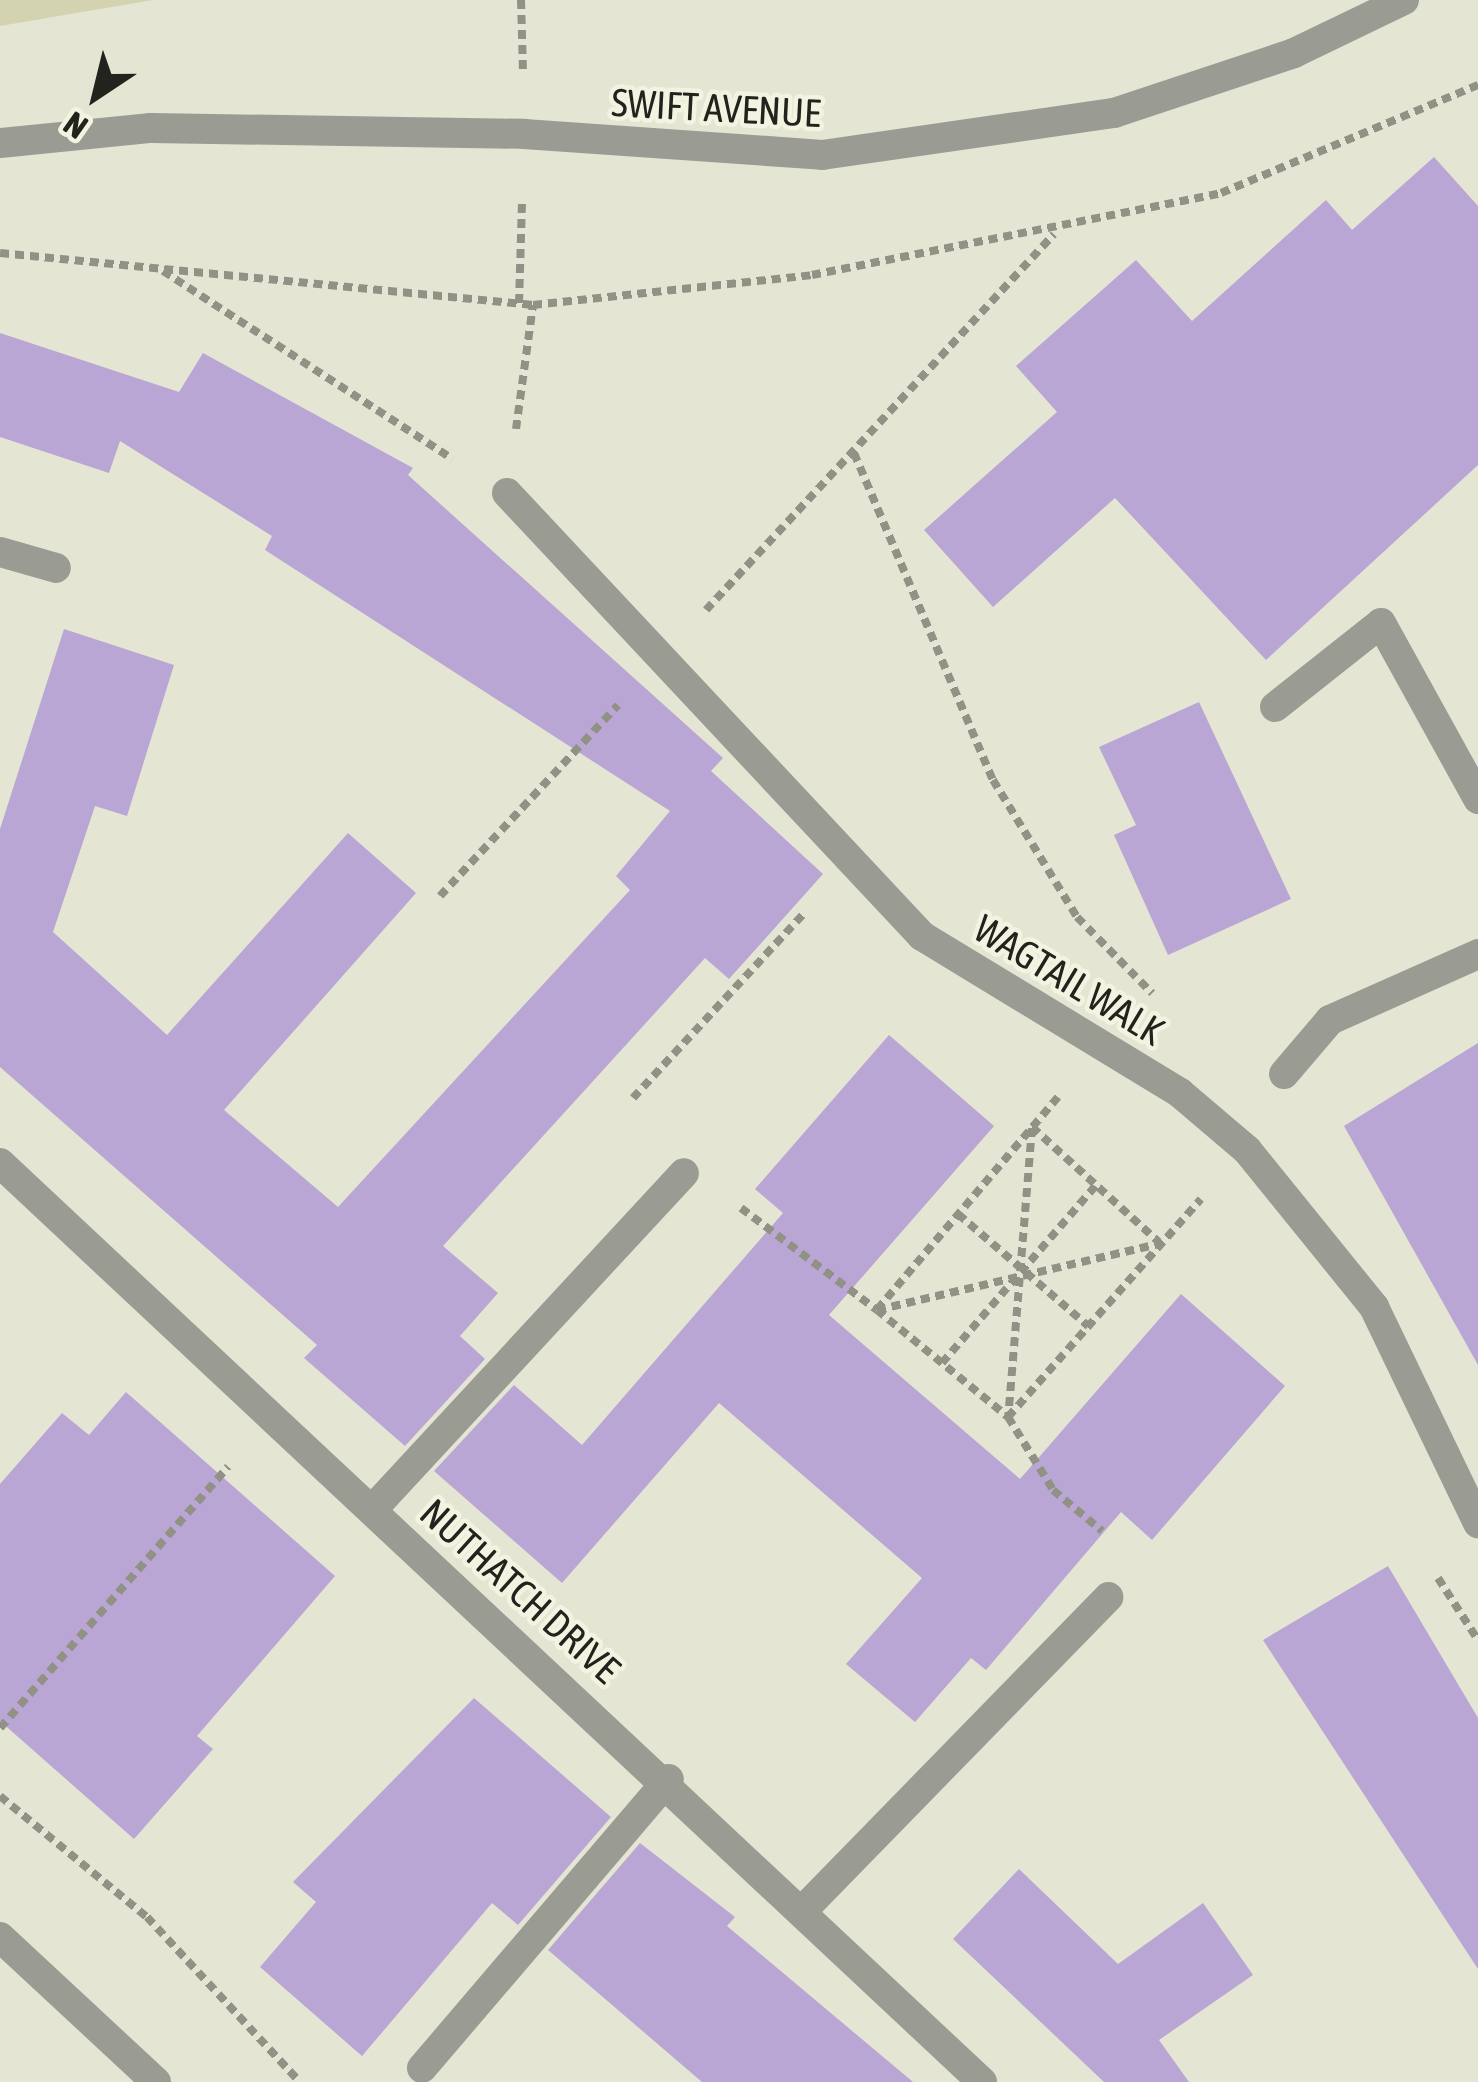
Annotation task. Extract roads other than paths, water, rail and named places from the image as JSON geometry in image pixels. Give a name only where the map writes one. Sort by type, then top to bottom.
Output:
[{"type":"street","name":"SWIFT AVENUE","points":[[0,142],[174,128],[524,134],[822,155],[1114,113],[1294,52],[1404,0]]},
{"type":"street","name":"WAGTAIL WALK","points":[[507,493],[666,653],[922,936],[1180,1093],[1247,1150],[1374,1307],[1478,1523]]},
{"type":"street","points":[[0,551],[56,568]]},
{"type":"street","points":[[1275,707],[1381,623],[1478,799]]},
{"type":"street","points":[[1284,1074],[1330,1020],[1478,954]]},
{"type":"street","name":"NUTHATCH DRIVE","points":[[0,1163],[806,1906],[982,2082]]},
{"type":"street","points":[[372,1510],[684,1173]]},
{"type":"street","points":[[806,1906],[1108,1597]]},
{"type":"street","points":[[422,2068],[669,1779]]},
{"type":"street","points":[[0,1937],[156,2082]]}]
